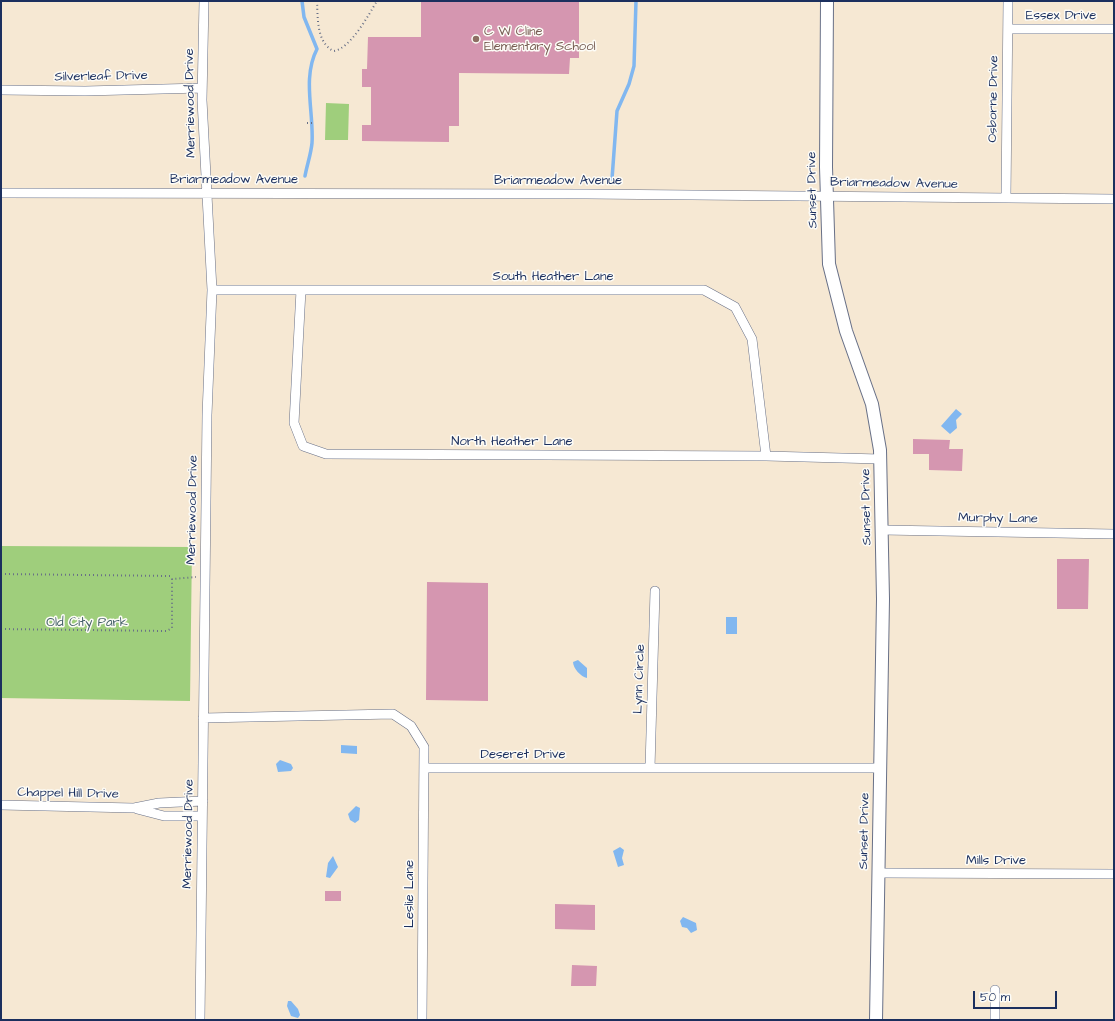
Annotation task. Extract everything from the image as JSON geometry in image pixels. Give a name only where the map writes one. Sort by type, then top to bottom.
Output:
[{"type":"street","name":"Merriewood Drive","points":[[200,1020],[207,415],[212,290],[202,88],[204,1]]},
{"type":"street","name":"Sunset Drive","points":[[827,1],[827,196],[829,264],[846,331],[872,404],[880,459],[883,599],[876,1020]]},
{"type":"street","name":"Osborne Drive","points":[[1006,198],[1008,1]]},
{"type":"street","name":"Essex Drive","points":[[1008,29],[1114,29]]},
{"type":"street","name":"Silverleaf Drive","points":[[1,90],[85,91],[202,88]]},
{"type":"street","name":"Briarmeadow Avenue","points":[[1,193],[827,196],[1114,199]]},
{"type":"street","name":"South Heather Lane","points":[[212,290],[704,290],[736,307],[752,339],[766,456]]},
{"type":"street","name":"North Heather Lane","points":[[301,290],[294,423],[303,446],[326,454],[766,456],[880,459]]},
{"type":"street","name":"Murphy Lane","points":[[882,530],[1114,534]]},
{"type":"street","name":"Lynn Circle","points":[[650,768],[655,591]]},
{"type":"street","points":[[204,718],[394,714],[411,726],[424,747],[424,768]]},
{"type":"street","name":"Deseret Drive","points":[[424,768],[880,768]]},
{"type":"street","name":"Leslie Lane","points":[[422,1020],[424,768]]},
{"type":"street","name":"Chappel Hill Drive","points":[[1,805],[134,808],[159,803],[203,801]]},
{"type":"street","name":"Chappel Hill Drive","points":[[134,808],[164,816],[202,816]]},
{"type":"street","name":"Mills Drive","points":[[879,873],[1114,874]]},
{"type":"street","points":[[995,1020],[996,990]]},
{"type":"path","points":[[317,1],[321,36],[326,46],[333,51],[340,49],[351,39],[377,1]]},
{"type":"path","points":[[307,123],[315,123]]},
{"type":"path","points":[[1,574],[170,576],[172,579],[205,576]]},
{"type":"path","points":[[1,629],[167,631],[172,628],[172,579]]},
{"type":"green space","points":[[326,103],[349,104],[348,140],[325,140]]},
{"type":"green space","name":"Old City Park","points":[[1,546],[192,547],[190,701],[1,698]]},
{"type":"water","points":[[956,409],[962,414],[956,420],[957,428],[950,434],[941,426]]},
{"type":"water","points":[[726,617],[737,617],[737,634],[726,634]]},
{"type":"water","points":[[578,660],[587,668],[587,678],[580,674],[574,667],[573,662]]},
{"type":"water","points":[[341,745],[357,746],[357,754],[341,753]]},
{"type":"water","points":[[280,760],[291,764],[293,768],[291,771],[278,772],[276,764]]},
{"type":"water","points":[[356,806],[360,808],[359,820],[355,823],[350,820],[348,814]]},
{"type":"water","points":[[620,847],[624,850],[622,858],[624,865],[618,867],[613,851]]},
{"type":"water","points":[[333,856],[338,867],[330,878],[326,877],[328,863]]},
{"type":"water","points":[[683,917],[696,923],[697,930],[691,933],[687,928],[682,927],[680,921]]},
{"type":"water","points":[[288,1001],[291,1001],[298,1009],[300,1015],[298,1018],[291,1016],[287,1006]]},
{"type":"building","points":[[421,1],[579,1],[579,58],[570,58],[569,74],[459,73],[459,126],[449,126],[449,142],[362,141],[362,125],[371,125],[371,87],[362,87],[362,69],[367,69],[368,37],[421,37]]},
{"type":"building","points":[[913,439],[950,440],[949,449],[963,449],[962,471],[929,470],[929,454],[913,454]]},
{"type":"building","points":[[1057,559],[1089,559],[1088,609],[1057,609]]},
{"type":"building","points":[[427,582],[488,583],[488,701],[426,700]]},
{"type":"building","points":[[325,891],[341,891],[341,901],[325,901]]},
{"type":"building","points":[[555,904],[595,905],[595,930],[555,929]]},
{"type":"building","points":[[572,965],[597,966],[596,986],[571,986]]},
{"type":"waterway","points":[[302,1],[304,17],[317,49],[310,72],[309,83],[312,143],[305,176]]},
{"type":"waterway","points":[[612,179],[617,111],[629,84],[634,66],[636,1]]},
{"type":"place","name":"C W Cline Elementary School","points":[[476,39]]}]
